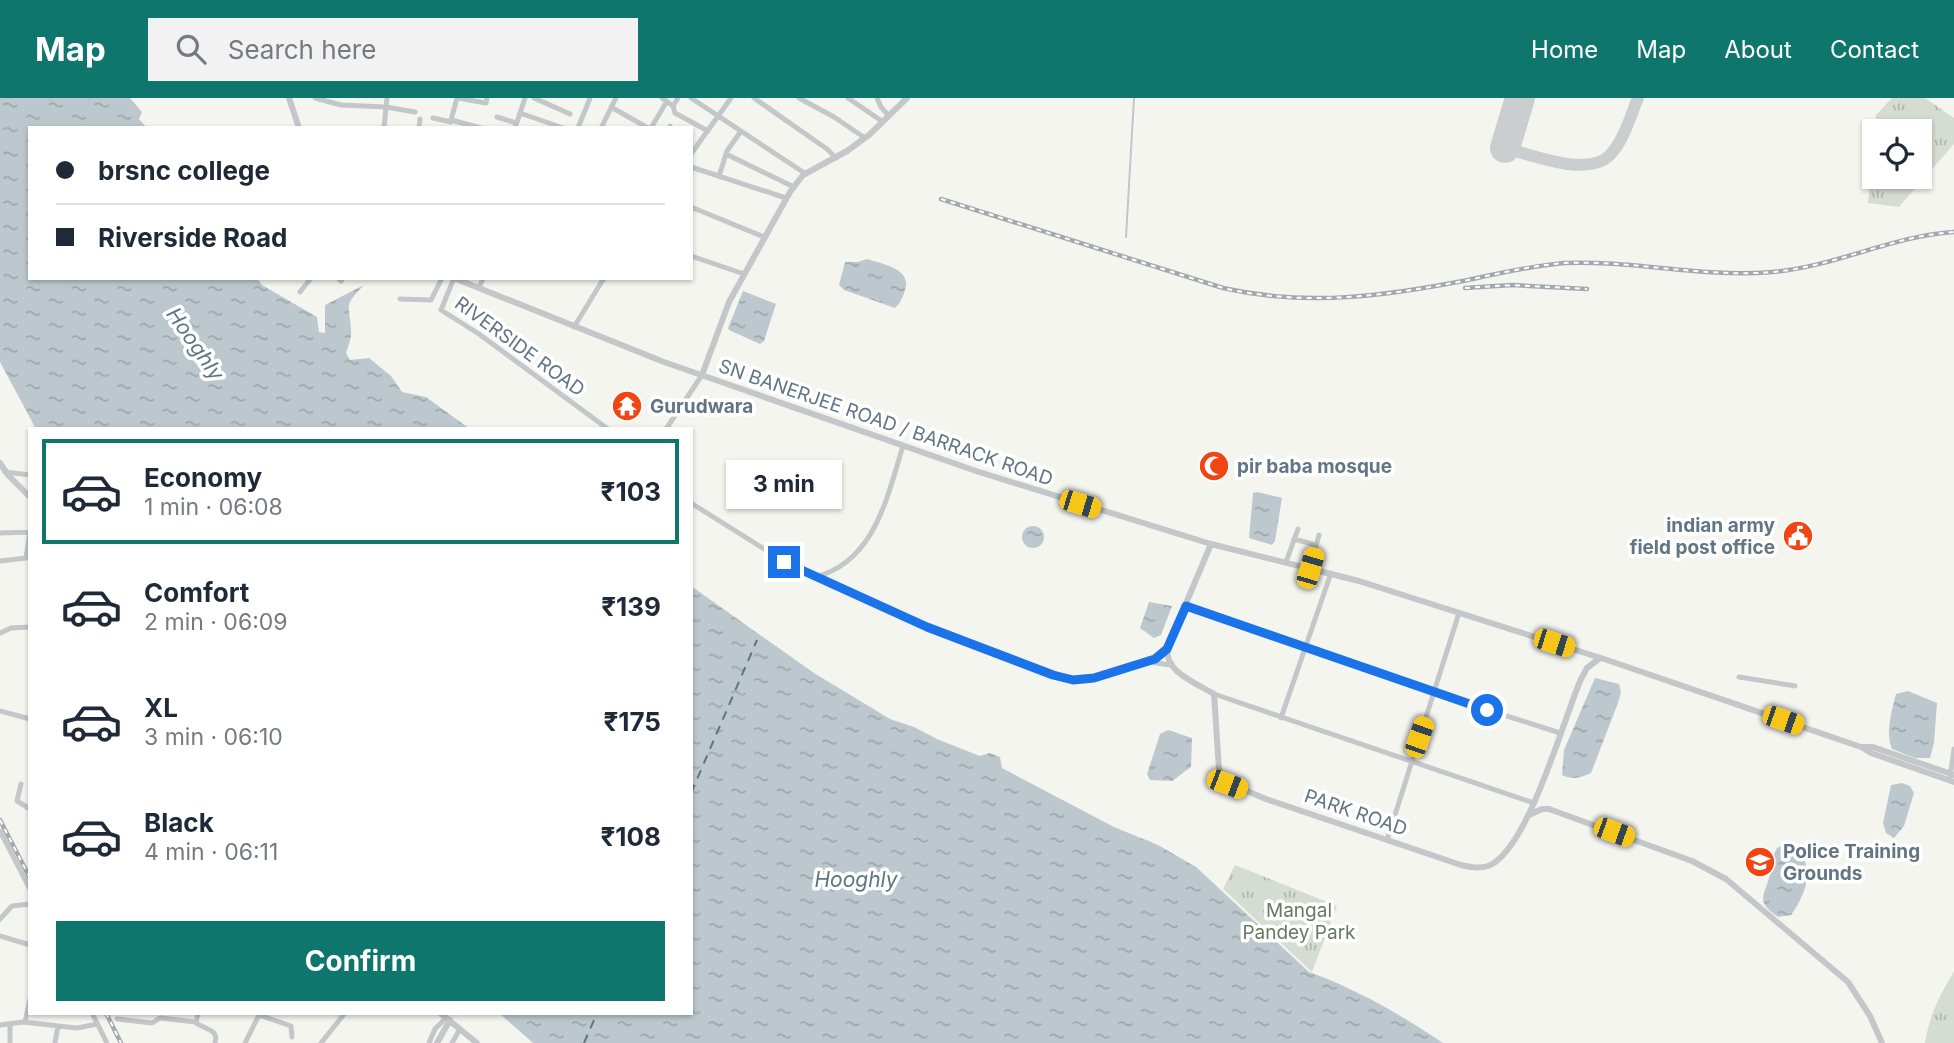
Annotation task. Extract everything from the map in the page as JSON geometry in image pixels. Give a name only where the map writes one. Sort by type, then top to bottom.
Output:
[{"type":"street","points":[[291,98],[298,126]]},
{"type":"street","points":[[315,98],[362,101],[415,112]]},
{"type":"street","points":[[384,126],[387,98]]},
{"type":"street","points":[[451,123],[457,98],[486,103],[487,98]]},
{"type":"street","points":[[497,117],[515,125],[525,98]]},
{"type":"street","points":[[534,98],[570,114]]},
{"type":"street","points":[[578,126],[590,98]]},
{"type":"street","points":[[602,126],[616,98]]},
{"type":"street","points":[[673,106],[678,98]]},
{"type":"street","points":[[691,98],[806,174]]},
{"type":"street","points":[[693,151],[731,98]]},
{"type":"street","points":[[754,98],[836,158]]},
{"type":"street","points":[[799,98],[865,138]]},
{"type":"street","points":[[848,98],[886,119]]},
{"type":"street","points":[[877,98],[886,119]]},
{"type":"street","points":[[667,427],[702,375],[729,302],[794,187],[806,174],[865,138],[907,98]]},
{"type":"street","points":[[651,126],[664,100],[673,106],[675,113],[708,131]]},
{"type":"street","points":[[611,107],[646,126]]},
{"type":"street","points":[[520,113],[557,126]]},
{"type":"street","points":[[433,118],[468,126]]},
{"type":"street","points":[[419,126],[420,119]]},
{"type":"street","points":[[719,176],[726,154],[741,131]]},
{"type":"street","points":[[726,154],[794,187]]},
{"type":"street","points":[[693,168],[786,198]]},
{"type":"street","points":[[693,208],[764,237]]},
{"type":"street","points":[[693,257],[744,274]]},
{"type":"street","points":[[300,292],[309,280]]},
{"type":"street","points":[[400,299],[432,300],[441,280]]},
{"type":"street","name":"RIVERSIDE ROAD","points":[[453,280],[442,310],[605,427]]},
{"type":"street","name":"SN BANERJEE ROAD / BARRACK ROAD","points":[[459,280],[702,375],[903,446],[1211,544],[1331,573],[1586,653],[1861,747],[1873,747],[1952,778]]},
{"type":"street","points":[[478,288],[482,280]]},
{"type":"street","points":[[574,327],[603,280]]},
{"type":"street","points":[[815,577],[841,564],[869,540],[886,503],[903,446]]},
{"type":"street","points":[[0,463],[5,472],[28,495]]},
{"type":"street","points":[[5,472],[28,475]]},
{"type":"street","points":[[693,504],[782,561],[815,577],[927,627],[1062,677],[1094,678],[1150,662],[1167,649],[1211,544]]},
{"type":"street","points":[[1286,562],[1298,529]]},
{"type":"street","points":[[0,533],[28,532]]},
{"type":"street","points":[[1310,568],[1320,535]]},
{"type":"street","points":[[1294,539],[1317,545]]},
{"type":"street","points":[[0,561],[26,559],[28,546]]},
{"type":"street","points":[[1282,718],[1331,573]]},
{"type":"street","points":[[1186,606],[1560,733]]},
{"type":"street","points":[[1387,840],[1459,613]]},
{"type":"street","points":[[0,633],[11,628],[28,627]]},
{"type":"street","points":[[1167,649],[1170,665]]},
{"type":"street","points":[[1586,653],[1587,668]]},
{"type":"street","name":"PARK ROAD","points":[[1213,694],[1219,769],[1223,781],[1461,866],[1480,868],[1503,856],[1519,834],[1534,803],[1587,668],[1600,658]]},
{"type":"street","points":[[1150,662],[1170,665],[1213,694],[1226,699],[1534,803]]},
{"type":"street","points":[[1739,677],[1796,686]]},
{"type":"street","points":[[1215,708],[1226,699]]},
{"type":"street","points":[[0,711],[28,718]]},
{"type":"street","points":[[1861,747],[1871,753],[1952,778],[1954,749]]},
{"type":"street","points":[[21,784],[17,802],[28,808]]},
{"type":"street","points":[[1538,793],[1550,809],[1692,861],[1734,884],[1848,982],[1870,1016],[1882,1043]]},
{"type":"street","points":[[1528,816],[1550,809]]},
{"type":"street","points":[[0,831],[28,885]]},
{"type":"street","points":[[0,919],[3,909],[28,904]]},
{"type":"street","points":[[0,936],[28,944]]},
{"type":"street","points":[[25,1022],[28,1008]]},
{"type":"street","points":[[93,1015],[107,1043]]},
{"type":"street","points":[[196,1022],[198,1015]]},
{"type":"street","points":[[245,1043],[259,1015]]},
{"type":"street","points":[[262,1015],[291,1026],[292,1037]]},
{"type":"street","points":[[321,1043],[343,1015]]},
{"type":"street","points":[[445,1017],[477,1043]]},
{"type":"street","points":[[429,1043],[435,1029],[445,1017]]},
{"type":"street","points":[[437,1043],[445,1017]]},
{"type":"street","points":[[117,1019],[152,1023],[160,1018],[196,1022],[214,1032],[215,1043]]},
{"type":"street","points":[[0,1025],[25,1022],[78,1028],[97,1024]]},
{"type":"street","points":[[10,1025],[10,1043]]},
{"type":"street","points":[[55,1043],[58,1026]]},
{"type":"street","points":[[452,1043],[460,1029]]},
{"type":"green space","points":[[1892,98],[1925,98],[1954,118],[1954,144],[1932,169],[1932,119],[1876,119],[1876,115]]},
{"type":"green space","points":[[1869,189],[1915,189],[1899,207],[1868,203]]},
{"type":"green space","name":"Mangal Pandey Park","points":[[1235,865],[1337,906],[1312,972],[1223,889]]},
{"type":"green space","points":[[1954,971],[1954,1043],[1925,1043],[1936,1006]]},
{"type":"water","name":"Hooghly","points":[[0,98],[130,98],[142,112],[139,119],[145,126],[28,126],[28,280],[258,280],[262,285],[317,317],[319,332],[325,333],[325,305],[364,285],[349,306],[351,334],[346,353],[350,360],[369,358],[391,376],[402,392],[426,397],[467,427],[35,427],[0,362]]},
{"type":"water","points":[[867,259],[896,269],[905,278],[904,293],[895,308],[844,290],[839,285],[845,262]]},
{"type":"water","points":[[743,291],[776,304],[764,341],[760,344],[728,328]]},
{"type":"water","points":[[1253,493],[1282,498],[1275,541],[1272,545],[1249,538]]},
{"type":"water","points":[[1029,526],[1037,526],[1044,533],[1044,541],[1037,548],[1029,548],[1022,541],[1022,533]]},
{"type":"water","name":"Hooghly","points":[[693,587],[814,673],[890,719],[980,756],[990,753],[1000,757],[1002,768],[1114,827],[1158,845],[1196,867],[1309,972],[1378,1003],[1443,1043],[533,1043],[501,1015],[693,1015]]},
{"type":"water","points":[[1149,602],[1172,606],[1161,635],[1154,638],[1140,628]]},
{"type":"water","points":[[1595,678],[1619,684],[1621,692],[1591,773],[1569,778],[1562,775],[1564,750]]},
{"type":"water","points":[[1908,691],[1937,703],[1930,758],[1915,758],[1892,749],[1890,743],[1890,722],[1896,694]]},
{"type":"water","points":[[1168,730],[1192,738],[1191,767],[1172,781],[1150,780],[1147,774],[1160,734]]},
{"type":"water","points":[[1902,783],[1910,786],[1914,793],[1904,826],[1894,838],[1886,833],[1883,823],[1891,785]]},
{"type":"water","points":[[1783,845],[1802,856],[1807,875],[1802,896],[1791,915],[1778,917],[1766,907],[1763,898],[1774,855],[1777,848]]},
{"type":"waterway","points":[[1126,237],[1134,98]]},
{"type":"ferry route","points":[[693,788],[757,640]]},
{"type":"ferry route","points":[[584,1043],[596,1015]]},
{"type":"taxiway","points":[[1505,148],[1573,165],[1599,162],[1609,156],[1619,143],[1638,98]]},
{"type":"runway","points":[[1505,148],[1520,98]]},
{"type":"railway","points":[[941,199],[1223,288],[1285,297],[1377,295],[1564,263],[1616,264],[1720,273],[1772,272],[1818,264],[1908,239],[1954,232]]},
{"type":"railway","points":[[1465,288],[1512,285],[1587,289]]},
{"type":"railway","points":[[0,820],[28,874]]},
{"type":"railway","points":[[107,1015],[121,1043]]},
{"type":"place","name":"Gurudwara","points":[[627,406]]},
{"type":"place","name":"pir baba mosque","points":[[1214,466]]},
{"type":"place","name":"indian army field post office","points":[[1798,536]]},
{"type":"place","name":"Police Training Grounds","points":[[1760,862]]},
{"type":"route","points":[[784,562],[927,627],[1053,675],[1073,680],[1094,678],[1150,662],[1160,656],[1167,649],[1186,606],[1487,710]]}]
